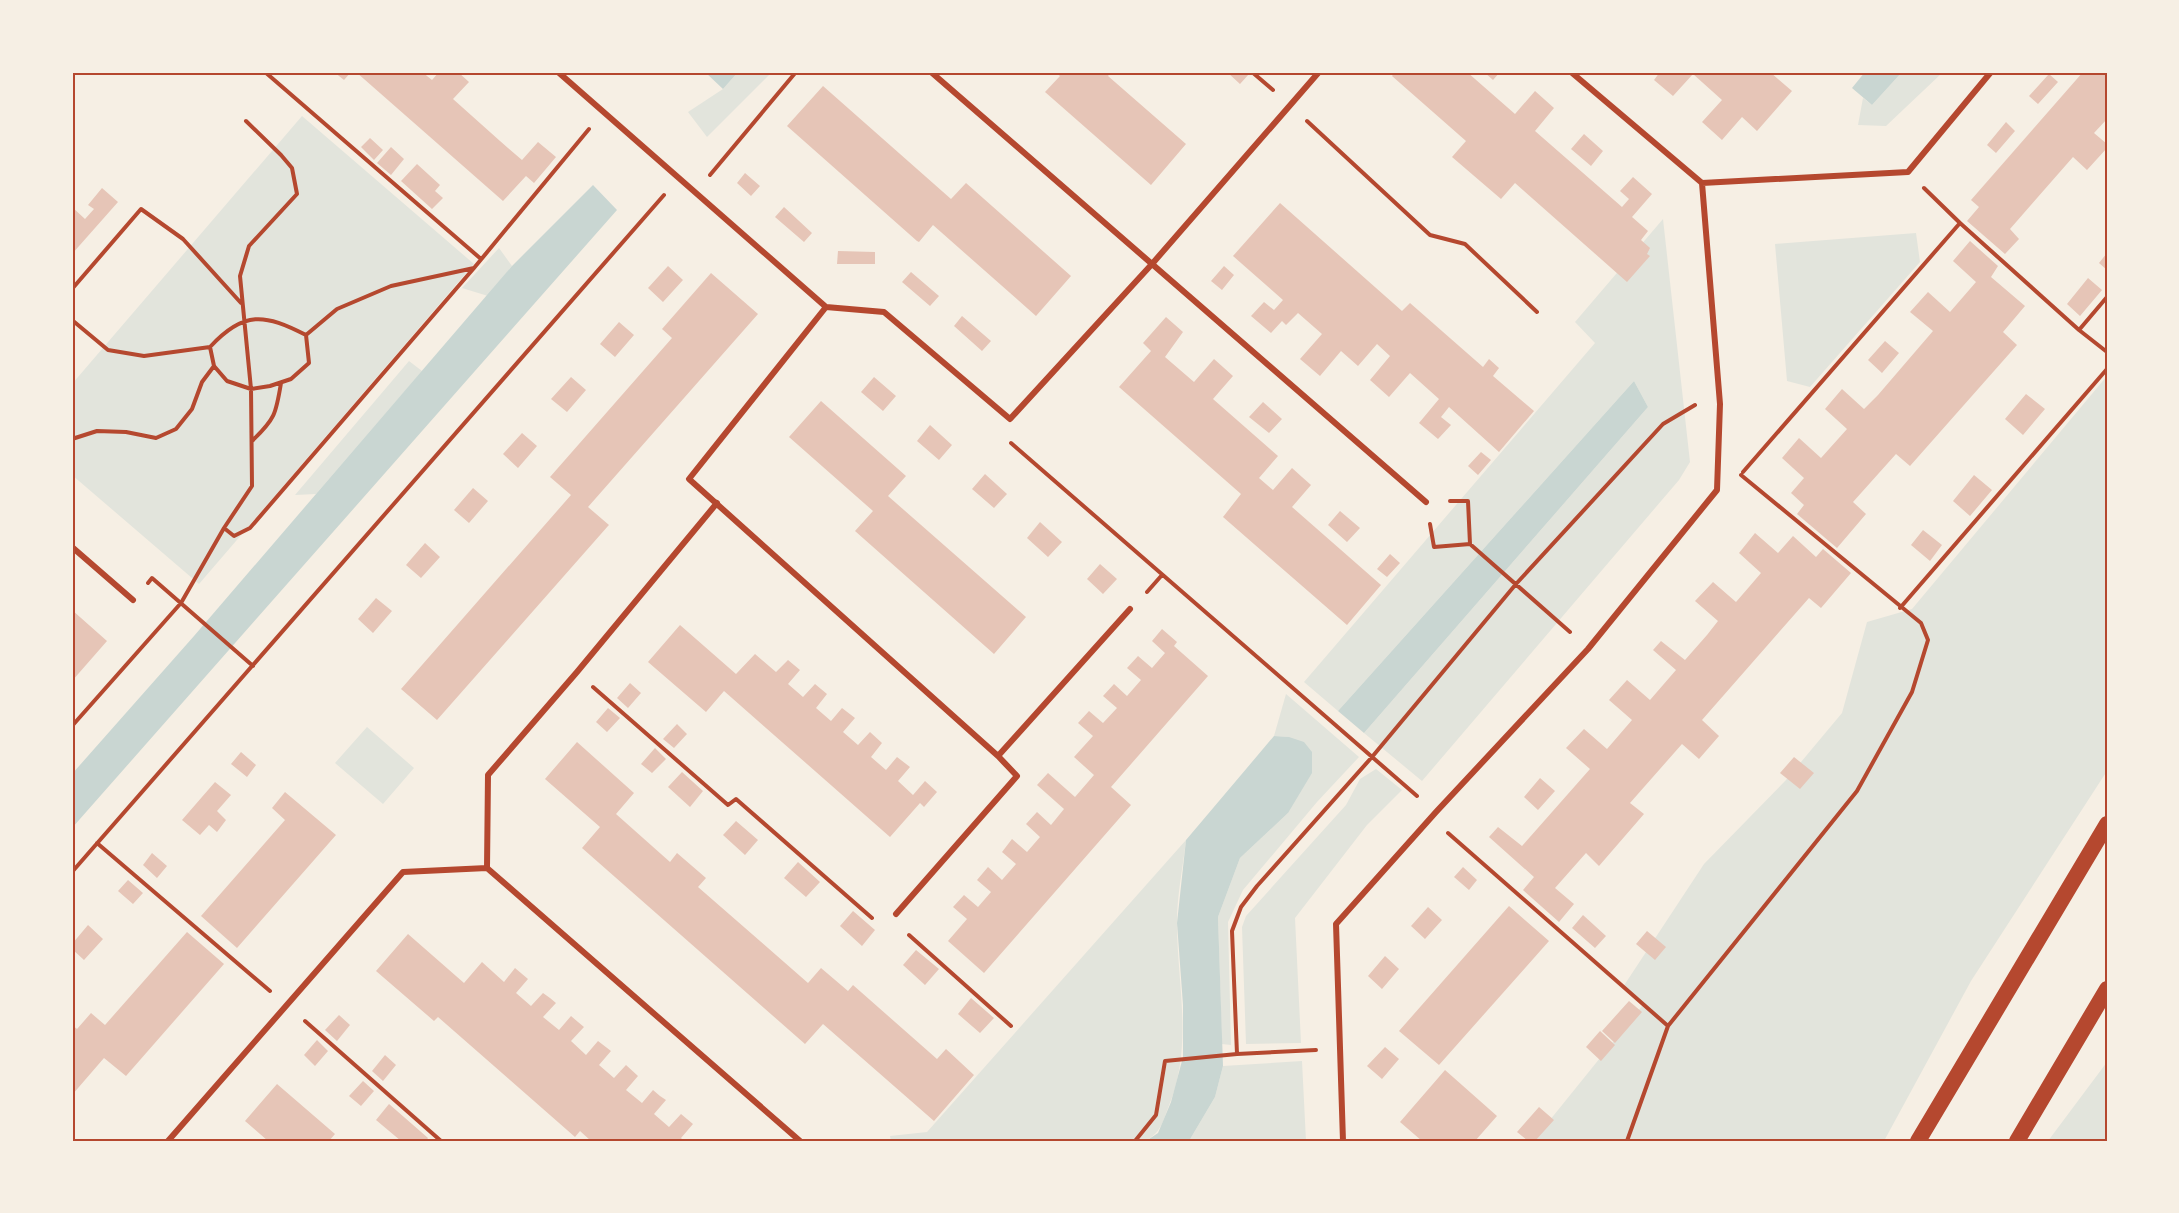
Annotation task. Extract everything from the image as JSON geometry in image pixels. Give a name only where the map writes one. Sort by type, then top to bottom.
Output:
[{"type":"highway","points":[[1918,1141],[2107,824]]},
{"type":"highway","points":[[2017,1141],[2107,989]]},
{"type":"street","points":[[558,72],[826,307],[885,312],[1010,419],[1152,264],[1319,72]]},
{"type":"street","points":[[932,72],[1426,502]]},
{"type":"street","points":[[1571,72],[1702,183],[1908,172],[1991,72]]},
{"type":"street","points":[[1343,1141],[1336,924],[1436,812],[1588,649],[1717,490],[1720,404],[1702,183]]},
{"type":"street","points":[[826,307],[688,479],[998,756],[1017,776],[896,914]]},
{"type":"street","points":[[487,867],[488,775],[717,503]]},
{"type":"street","points":[[72,547],[133,600]]},
{"type":"street","points":[[998,756],[1131,609]]},
{"type":"street","points":[[168,1141],[403,872],[487,867],[800,1141]]},
{"type":"path","points":[[265,72],[482,259]]},
{"type":"path","points":[[695,193],[796,72]]},
{"type":"path","points":[[1252,72],[1430,235],[1465,244],[1537,312]]},
{"type":"path","points":[[224,528],[234,536],[250,528],[482,259],[604,112]]},
{"type":"path","points":[[72,726],[181,603],[224,528],[252,486],[251,389],[240,276],[249,246],[297,194],[292,168],[246,121]]},
{"type":"path","points":[[1908,172],[1959,224],[2107,352]]},
{"type":"path","points":[[72,872],[679,178]]},
{"type":"path","points":[[72,289],[141,209],[183,239],[242,304]]},
{"type":"path","points":[[1717,490],[1741,475],[1959,224]]},
{"type":"path","points":[[306,335],[337,309],[391,286],[474,268]]},
{"type":"path","points":[[2079,330],[2107,297]]},
{"type":"path","points":[[72,320],[108,350],[144,356],[210,346],[224,332],[252,318],[280,322],[306,335]]},
{"type":"path","points":[[210,346],[214,366],[227,381],[251,389],[291,379],[309,363],[306,335]]},
{"type":"path","points":[[72,439],[97,431],[126,432],[156,438],[176,429],[192,409],[202,382],[214,366]]},
{"type":"path","points":[[1900,608],[2107,369]]},
{"type":"path","points":[[251,441],[265,429],[277,411],[281,383]]},
{"type":"path","points":[[1235,1054],[1232,931],[1241,907],[1372,757],[1516,584],[1664,424],[1693,405],[1720,404]]},
{"type":"path","points":[[1010,419],[1012,444],[1436,812]]},
{"type":"path","points":[[1627,1141],[1668,1026],[1857,791],[1912,692],[1928,640],[1921,623],[1741,475]]},
{"type":"path","points":[[1470,544],[1468,501],[1426,502],[1434,547],[1470,544],[1588,649]]},
{"type":"path","points":[[133,600],[152,578],[253,666]]},
{"type":"path","points":[[577,672],[728,805],[736,799],[882,927],[911,935],[1011,1026]]},
{"type":"path","points":[[1431,818],[1668,1026]]},
{"type":"path","points":[[97,843],[441,1141]]},
{"type":"path","points":[[882,927],[896,914]]},
{"type":"path","points":[[1135,1141],[1156,1115],[1165,1061],[1235,1054],[1340,1049]]},
{"type":"shaded area","points":[[705,72],[738,72],[723,89]]},
{"type":"shaded area","points":[[738,72],[772,72],[707,137],[688,112],[723,89]]},
{"type":"shaded area","points":[[1865,72],[1902,72],[1872,105],[1852,88]]},
{"type":"shaded area","points":[[1902,72],[1942,73],[1886,126],[1858,125],[1863,98],[1872,105]]},
{"type":"shaded area","points":[[302,116],[474,264],[199,584],[72,475],[72,384]]},
{"type":"shaded area","points":[[593,185],[617,210],[72,828],[72,774],[194,636],[512,266]]},
{"type":"shaded area","points":[[1663,219],[1690,462],[1679,480],[1422,781],[1364,733],[1648,407],[1634,381],[1338,711],[1304,682],[1595,343],[1575,322]]},
{"type":"shaded area","points":[[1916,233],[1920,262],[1810,387],[1787,381],[1775,244]]},
{"type":"shaded area","points":[[499,248],[512,266],[488,296],[462,288]]},
{"type":"shaded area","points":[[409,361],[422,371],[316,494],[295,495]]},
{"type":"shaded area","points":[[2107,376],[2107,771],[1971,981],[1884,1141],[1533,1141],[1642,1006],[1623,987],[1704,864],[1786,780],[1842,713],[1867,622],[1912,609]]},
{"type":"shaded area","points":[[1634,381],[1648,407],[1364,733],[1338,711]]},
{"type":"shaded area","points":[[1286,694],[1359,757],[1317,802],[1243,890],[1228,922],[1231,1045],[1222,1044],[1218,917],[1240,858],[1288,813],[1289,737],[1274,736]]},
{"type":"shaded area","points":[[367,727],[414,768],[383,804],[335,763]]},
{"type":"shaded area","points":[[1274,736],[1289,737],[1304,742],[1312,752],[1312,773],[1288,813],[1240,858],[1218,917],[1223,1066],[1215,1097],[1189,1141],[1146,1141],[1158,1133],[1171,1102],[1183,1057],[1183,1005],[1177,923],[1186,840]]},
{"type":"shaded area","points":[[1376,769],[1402,790],[1367,825],[1295,918],[1301,1043],[1246,1044],[1242,927],[1246,916],[1346,805],[1360,779]]},
{"type":"shaded area","points":[[1186,840],[1177,922],[1182,1016],[1180,1062],[1176,1085],[1162,1123],[1155,1134],[1146,1141],[891,1141],[890,1136],[927,1132]]},
{"type":"shaded area","points":[[1302,1061],[1306,1141],[1189,1141],[1215,1097],[1223,1066]]},
{"type":"shaded area","points":[[2107,1062],[2107,1141],[2048,1141]]},
{"type":"building","points":[[334,72],[351,72],[344,80]]},
{"type":"building","points":[[356,72],[422,72],[432,80],[439,72],[458,72],[469,82],[453,99],[500,141],[522,160],[538,142],[556,157],[534,183],[526,176],[503,201]]},
{"type":"building","points":[[1055,72],[1111,72],[1108,76],[1186,144],[1151,185],[1045,92],[1060,76]]},
{"type":"building","points":[[1227,72],[1247,72],[1249,74],[1240,84]]},
{"type":"building","points":[[1395,72],[1467,72],[1515,114],[1535,91],[1554,108],[1535,131],[1622,207],[1629,199],[1620,191],[1633,177],[1652,194],[1632,217],[1648,231],[1641,240],[1650,248],[1647,254],[1650,256],[1627,282],[1515,183],[1501,199],[1452,157],[1466,141],[1392,76]]},
{"type":"building","points":[[1484,72],[1500,72],[1493,80]]},
{"type":"building","points":[[1660,72],[1770,72],[1792,91],[1757,131],[1742,117],[1722,140],[1702,122],[1722,100],[1693,74],[1673,96],[1654,80]]},
{"type":"building","points":[[2083,72],[2107,72],[2107,119],[2094,133],[2107,144],[2107,148],[2087,170],[2073,157],[2010,229],[2019,239],[2005,254],[1967,221],[1979,207],[1971,200]]},
{"type":"building","points":[[2049,74],[2058,82],[2038,104],[2029,96]]},
{"type":"building","points":[[823,86],[951,199],[966,183],[1071,276],[1036,316],[933,225],[919,242],[917,241],[787,126]]},
{"type":"building","points":[[2006,122],[2015,131],[1996,153],[1987,145]]},
{"type":"building","points":[[1584,134],[1603,151],[1591,166],[1571,149]]},
{"type":"building","points":[[370,138],[383,150],[374,160],[361,147]]},
{"type":"building","points":[[391,147],[404,159],[391,175],[377,163]]},
{"type":"building","points":[[417,164],[440,185],[435,191],[443,198],[432,209],[401,181]]},
{"type":"building","points":[[745,173],[760,186],[751,196],[737,183]]},
{"type":"building","points":[[102,188],[118,202],[72,254],[72,207],[85,219],[94,209],[88,205]]},
{"type":"building","points":[[1280,203],[1402,311],[1410,303],[1483,367],[1489,359],[1499,368],[1493,376],[1534,411],[1499,452],[1449,407],[1441,417],[1451,425],[1438,439],[1419,423],[1439,399],[1410,373],[1389,397],[1370,380],[1390,356],[1377,344],[1358,366],[1341,351],[1320,376],[1300,359],[1322,334],[1298,313],[1286,325],[1282,321],[1271,333],[1251,316],[1264,302],[1274,310],[1283,300],[1233,256]]},
{"type":"building","points":[[784,207],[812,233],[804,242],[775,217]]},
{"type":"building","points":[[1970,241],[1998,266],[1991,277],[2025,306],[2003,332],[2017,345],[1910,466],[1896,454],[1853,502],[1866,514],[1837,548],[1797,514],[1804,505],[1791,493],[1804,478],[1782,458],[1799,438],[1821,458],[1847,429],[1825,409],[1842,389],[1864,409],[1933,331],[1910,312],[1928,292],[1950,312],[1976,282],[1953,261]]},
{"type":"building","points":[[838,251],[875,252],[875,264],[837,264]]},
{"type":"building","points":[[2107,253],[2107,270],[2099,263]]},
{"type":"building","points":[[668,266],[683,280],[663,302],[648,288]]},
{"type":"building","points":[[1224,266],[1234,275],[1222,290],[1211,281]]},
{"type":"building","points":[[911,272],[939,296],[930,306],[902,282]]},
{"type":"building","points":[[711,273],[758,314],[588,507],[609,525],[437,720],[401,689],[571,495],[550,477],[672,338],[662,329]]},
{"type":"building","points":[[2088,278],[2102,290],[2080,316],[2067,304]]},
{"type":"building","points":[[962,316],[991,341],[982,351],[954,326]]},
{"type":"building","points":[[1166,317],[1183,332],[1165,357],[1194,382],[1214,359],[1233,376],[1213,399],[1278,456],[1259,478],[1273,490],[1292,468],[1311,485],[1292,507],[1381,585],[1347,625],[1223,517],[1241,494],[1119,387],[1151,351],[1143,343]]},
{"type":"building","points":[[619,322],[634,335],[615,357],[600,344]]},
{"type":"building","points":[[1885,341],[1899,353],[1882,373],[1868,360]]},
{"type":"building","points":[[571,377],[586,390],[567,412],[551,399]]},
{"type":"building","points":[[874,377],[896,396],[883,411],[861,392]]},
{"type":"building","points":[[2026,394],[2045,409],[2023,435],[2005,419]]},
{"type":"building","points":[[821,401],[906,476],[888,496],[1026,617],[994,654],[855,531],[873,511],[789,437]]},
{"type":"building","points":[[1263,402],[1282,419],[1269,433],[1249,417]]},
{"type":"building","points":[[930,425],[952,445],[939,460],[917,441]]},
{"type":"building","points":[[522,433],[537,446],[518,468],[503,454]]},
{"type":"building","points":[[1481,452],[1491,460],[1478,475],[1468,466]]},
{"type":"building","points":[[985,474],[1007,494],[994,508],[972,489]]},
{"type":"building","points":[[1974,475],[1992,490],[1970,516],[1953,501]]},
{"type":"building","points":[[473,488],[488,501],[469,523],[454,510]]},
{"type":"building","points":[[1340,511],[1360,528],[1347,542],[1328,525]]},
{"type":"building","points":[[1040,522],[1062,542],[1048,557],[1027,538]]},
{"type":"building","points":[[1923,530],[1942,545],[1930,561],[1911,545]]},
{"type":"building","points":[[1755,533],[1778,553],[1793,536],[1816,557],[1823,549],[1851,573],[1821,608],[1809,598],[1702,720],[1719,736],[1699,759],[1682,744],[1630,803],[1644,814],[1599,866],[1586,853],[1555,888],[1574,904],[1559,922],[1523,890],[1534,877],[1489,837],[1498,827],[1522,846],[1590,769],[1566,748],[1584,729],[1607,749],[1632,720],[1609,700],[1627,680],[1650,700],[1676,670],[1653,650],[1661,641],[1685,660],[1718,621],[1695,601],[1713,582],[1736,602],[1761,573],[1739,553]]},
{"type":"building","points":[[425,543],[440,557],[421,578],[406,565]]},
{"type":"building","points":[[1390,554],[1400,563],[1387,577],[1377,569]]},
{"type":"building","points":[[1100,564],[1117,579],[1103,594],[1087,579]]},
{"type":"building","points":[[376,598],[392,611],[373,633],[358,619]]},
{"type":"building","points":[[72,610],[107,641],[72,681]]},
{"type":"building","points":[[680,625],[736,674],[755,654],[776,672],[788,660],[800,670],[788,684],[803,697],[815,684],[827,694],[816,708],[831,721],[842,708],[855,718],[843,732],[858,745],[870,732],[882,743],[871,757],[886,770],[897,757],[910,767],[898,781],[913,795],[925,781],[937,792],[924,807],[920,803],[890,837],[724,691],[706,712],[648,662]]},
{"type":"building","points":[[1162,629],[1177,642],[1174,646],[1208,676],[1111,787],[1131,805],[984,973],[948,941],[967,919],[953,907],[964,895],[978,907],[991,892],[977,880],[988,867],[1002,880],[1016,864],[1002,852],[1012,839],[1027,852],[1040,837],[1026,824],[1037,812],[1051,825],[1064,809],[1037,785],[1048,773],[1075,797],[1094,775],[1074,757],[1093,736],[1078,723],[1089,711],[1103,723],[1117,708],[1103,696],[1114,684],[1127,696],[1141,680],[1127,668],[1138,656],[1152,668],[1165,653],[1152,641]]},
{"type":"building","points":[[630,683],[641,693],[628,708],[617,698]]},
{"type":"building","points":[[608,708],[620,718],[607,732],[596,722]]},
{"type":"building","points":[[677,724],[687,734],[674,748],[663,739]]},
{"type":"building","points":[[577,742],[634,793],[616,814],[670,862],[677,853],[706,878],[698,887],[808,983],[821,968],[848,991],[853,985],[937,1059],[946,1049],[974,1075],[934,1121],[823,1024],[805,1044],[582,848],[600,827],[545,779]]},
{"type":"building","points":[[655,748],[666,759],[652,773],[641,764]]},
{"type":"building","points":[[241,752],[256,765],[247,777],[231,764]]},
{"type":"building","points":[[1794,757],[1814,773],[1800,789],[1780,773]]},
{"type":"building","points":[[682,772],[703,791],[690,807],[668,787]]},
{"type":"building","points":[[1540,778],[1555,791],[1538,810],[1524,797]]},
{"type":"building","points":[[215,782],[231,795],[217,811],[226,820],[217,832],[209,825],[200,835],[182,820]]},
{"type":"building","points":[[285,792],[336,835],[237,948],[201,916],[285,820],[272,808]]},
{"type":"building","points":[[736,821],[758,840],[745,855],[723,835]]},
{"type":"building","points":[[152,853],[167,866],[157,878],[143,865]]},
{"type":"building","points":[[798,862],[820,882],[806,897],[784,878]]},
{"type":"building","points":[[1463,867],[1477,880],[1469,890],[1454,877]]},
{"type":"building","points":[[128,880],[143,893],[133,904],[118,891]]},
{"type":"building","points":[[1509,906],[1549,941],[1439,1065],[1399,1031]]},
{"type":"building","points":[[1428,907],[1442,920],[1425,939],[1411,926]]},
{"type":"building","points":[[853,911],[875,930],[862,946],[840,926]]},
{"type":"building","points":[[1583,915],[1606,936],[1595,948],[1572,928]]},
{"type":"building","points":[[88,925],[103,939],[84,960],[72,949],[72,944]]},
{"type":"building","points":[[1647,931],[1666,947],[1655,960],[1636,944]]},
{"type":"building","points":[[187,932],[224,964],[126,1076],[104,1058],[72,1095],[72,1025],[77,1029],[91,1013],[105,1025]]},
{"type":"building","points":[[408,934],[464,983],[482,962],[504,982],[515,968],[528,979],[516,993],[531,1006],[543,993],[556,1003],[543,1017],[559,1030],[571,1016],[584,1027],[571,1041],[586,1055],[598,1041],[611,1051],[599,1065],[614,1078],[626,1065],[638,1076],[626,1090],[642,1103],[653,1090],[666,1100],[654,1114],[669,1127],[681,1114],[693,1124],[681,1138],[684,1141],[591,1141],[580,1131],[575,1137],[438,1017],[434,1021],[376,971]]},
{"type":"building","points":[[916,950],[939,969],[925,985],[903,965]]},
{"type":"building","points":[[1385,956],[1399,969],[1382,989],[1368,976]]},
{"type":"building","points":[[971,998],[994,1018],[980,1033],[958,1014]]},
{"type":"building","points":[[1629,1001],[1642,1012],[1615,1043],[1602,1031]]},
{"type":"building","points":[[339,1015],[350,1025],[337,1041],[325,1030]]},
{"type":"building","points":[[1600,1031],[1615,1045],[1601,1061],[1586,1047]]},
{"type":"building","points":[[317,1040],[328,1051],[315,1066],[304,1055]]},
{"type":"building","points":[[1385,1047],[1399,1059],[1382,1079],[1367,1066]]},
{"type":"building","points":[[385,1055],[396,1065],[383,1081],[372,1071]]},
{"type":"building","points":[[1445,1070],[1497,1116],[1475,1141],[1422,1141],[1400,1122]]},
{"type":"building","points":[[363,1081],[374,1091],[361,1106],[349,1096]]},
{"type":"building","points":[[277,1084],[335,1134],[329,1141],[268,1141],[245,1121]]},
{"type":"building","points":[[389,1104],[428,1138],[426,1141],[401,1141],[376,1120]]},
{"type":"building","points":[[1539,1107],[1554,1120],[1535,1141],[1528,1141],[1517,1132]]}]
